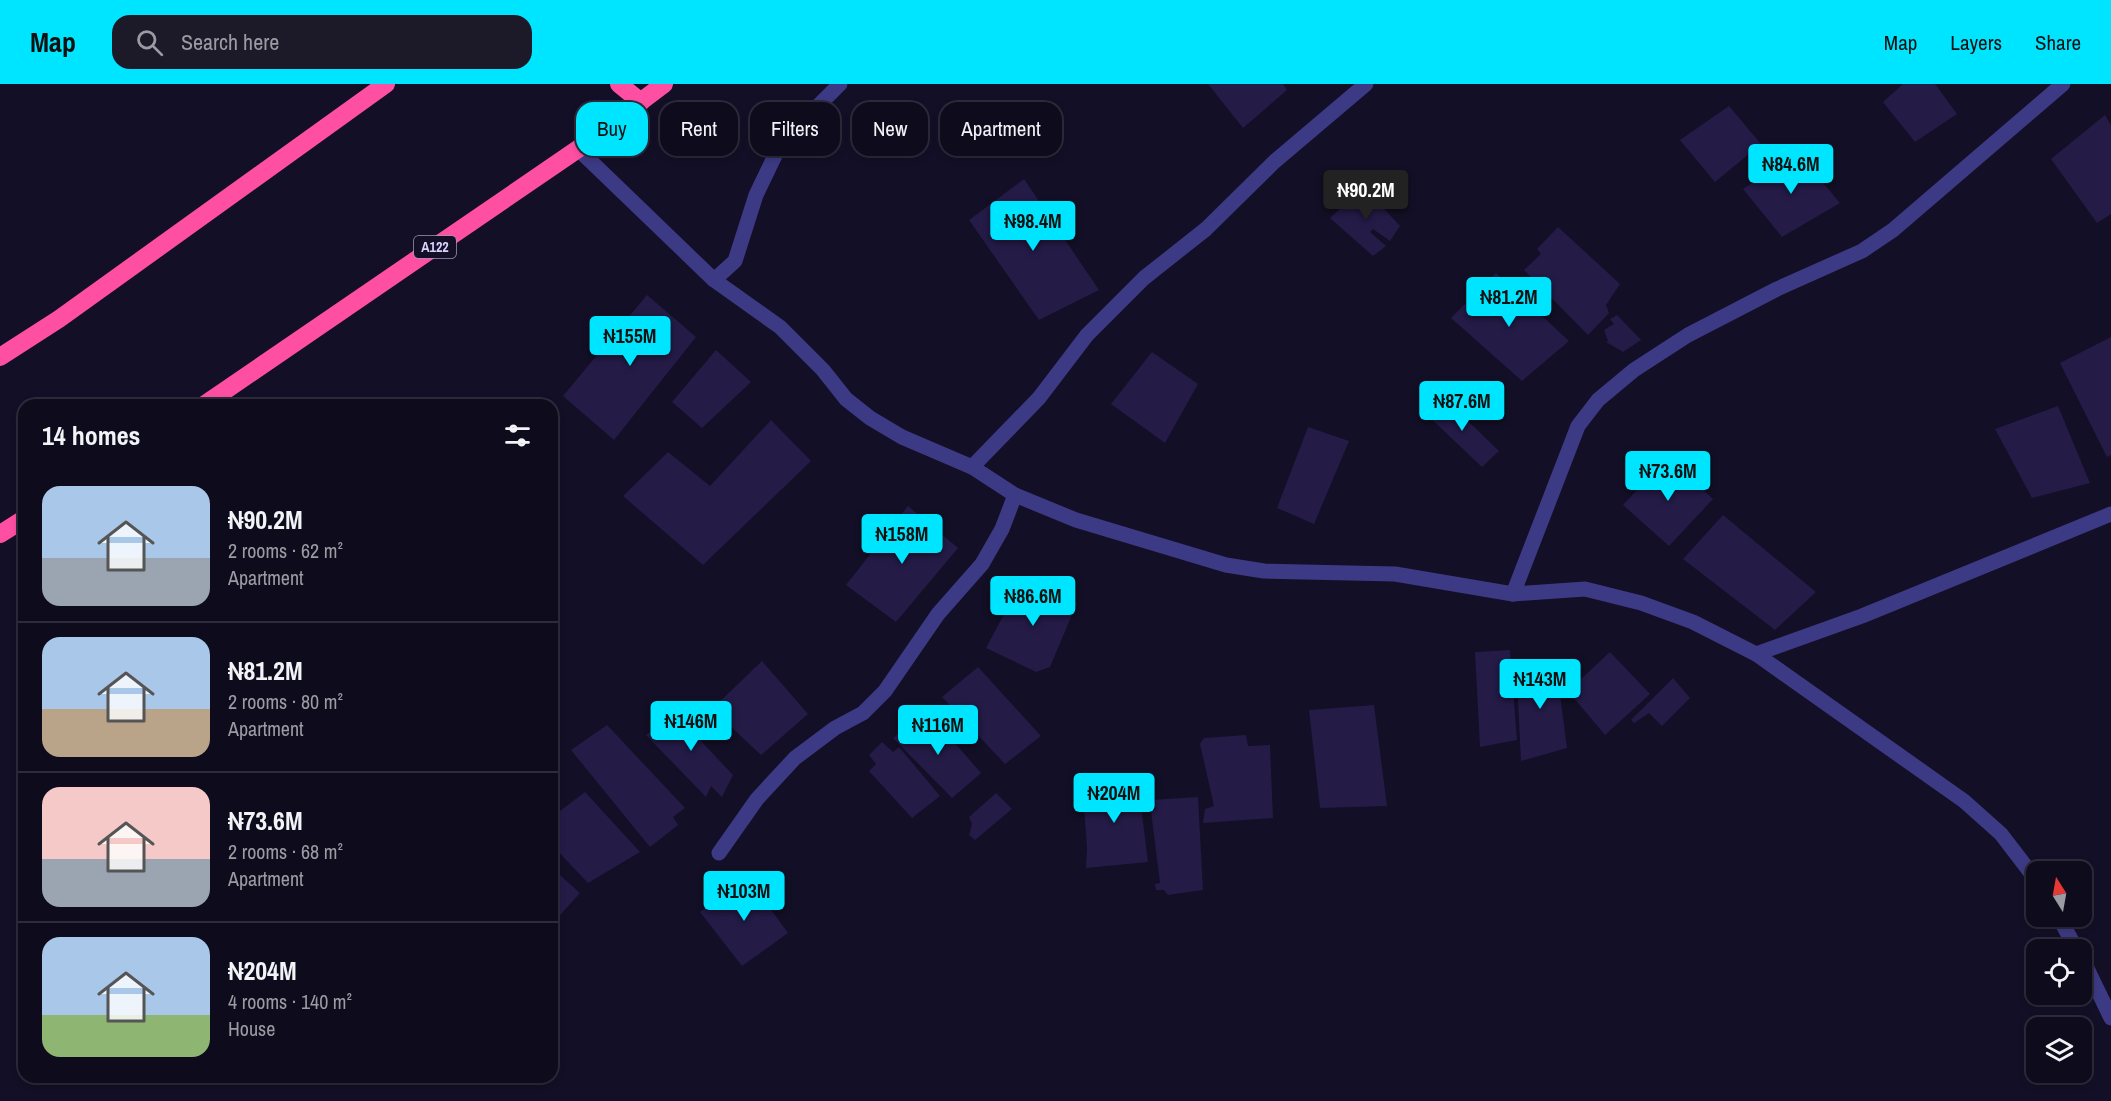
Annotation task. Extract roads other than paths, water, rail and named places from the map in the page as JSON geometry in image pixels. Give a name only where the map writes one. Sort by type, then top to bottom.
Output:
[{"type":"highway","points":[[0,357],[59,319],[386,84]]},
{"type":"highway","points":[[619,84],[641,102]]},
{"type":"highway","name":"A122","points":[[641,102],[664,84]]},
{"type":"highway","name":"A122","points":[[213,399],[576,150]]},
{"type":"highway","points":[[0,534],[18,523]]},
{"type":"street","points":[[714,280],[735,261],[756,195],[781,143],[840,84]]},
{"type":"street","points":[[972,467],[1039,398],[1087,335],[1144,278],[1206,229],[1274,162],[1366,84]]},
{"type":"street","points":[[1514,594],[1578,426],[1598,400],[1634,370],[1688,334],[1777,289],[1862,251],[1893,230],[2063,84]]},
{"type":"street","points":[[585,156],[714,280],[780,327],[823,370],[846,399],[870,418],[902,437],[972,467],[1015,495],[1076,520],[1226,565],[1264,571],[1395,574],[1514,594],[1585,589],[1641,603],[1692,622],[1756,654],[1964,801],[2001,834],[2026,867]]},
{"type":"street","points":[[719,853],[757,799],[795,758],[835,728],[863,713],[885,691],[938,614],[982,564],[1002,529],[1015,495]]},
{"type":"street","points":[[1756,654],[1862,616],[2111,514]]},
{"type":"street","points":[[2092,979],[2111,1018]]}]
